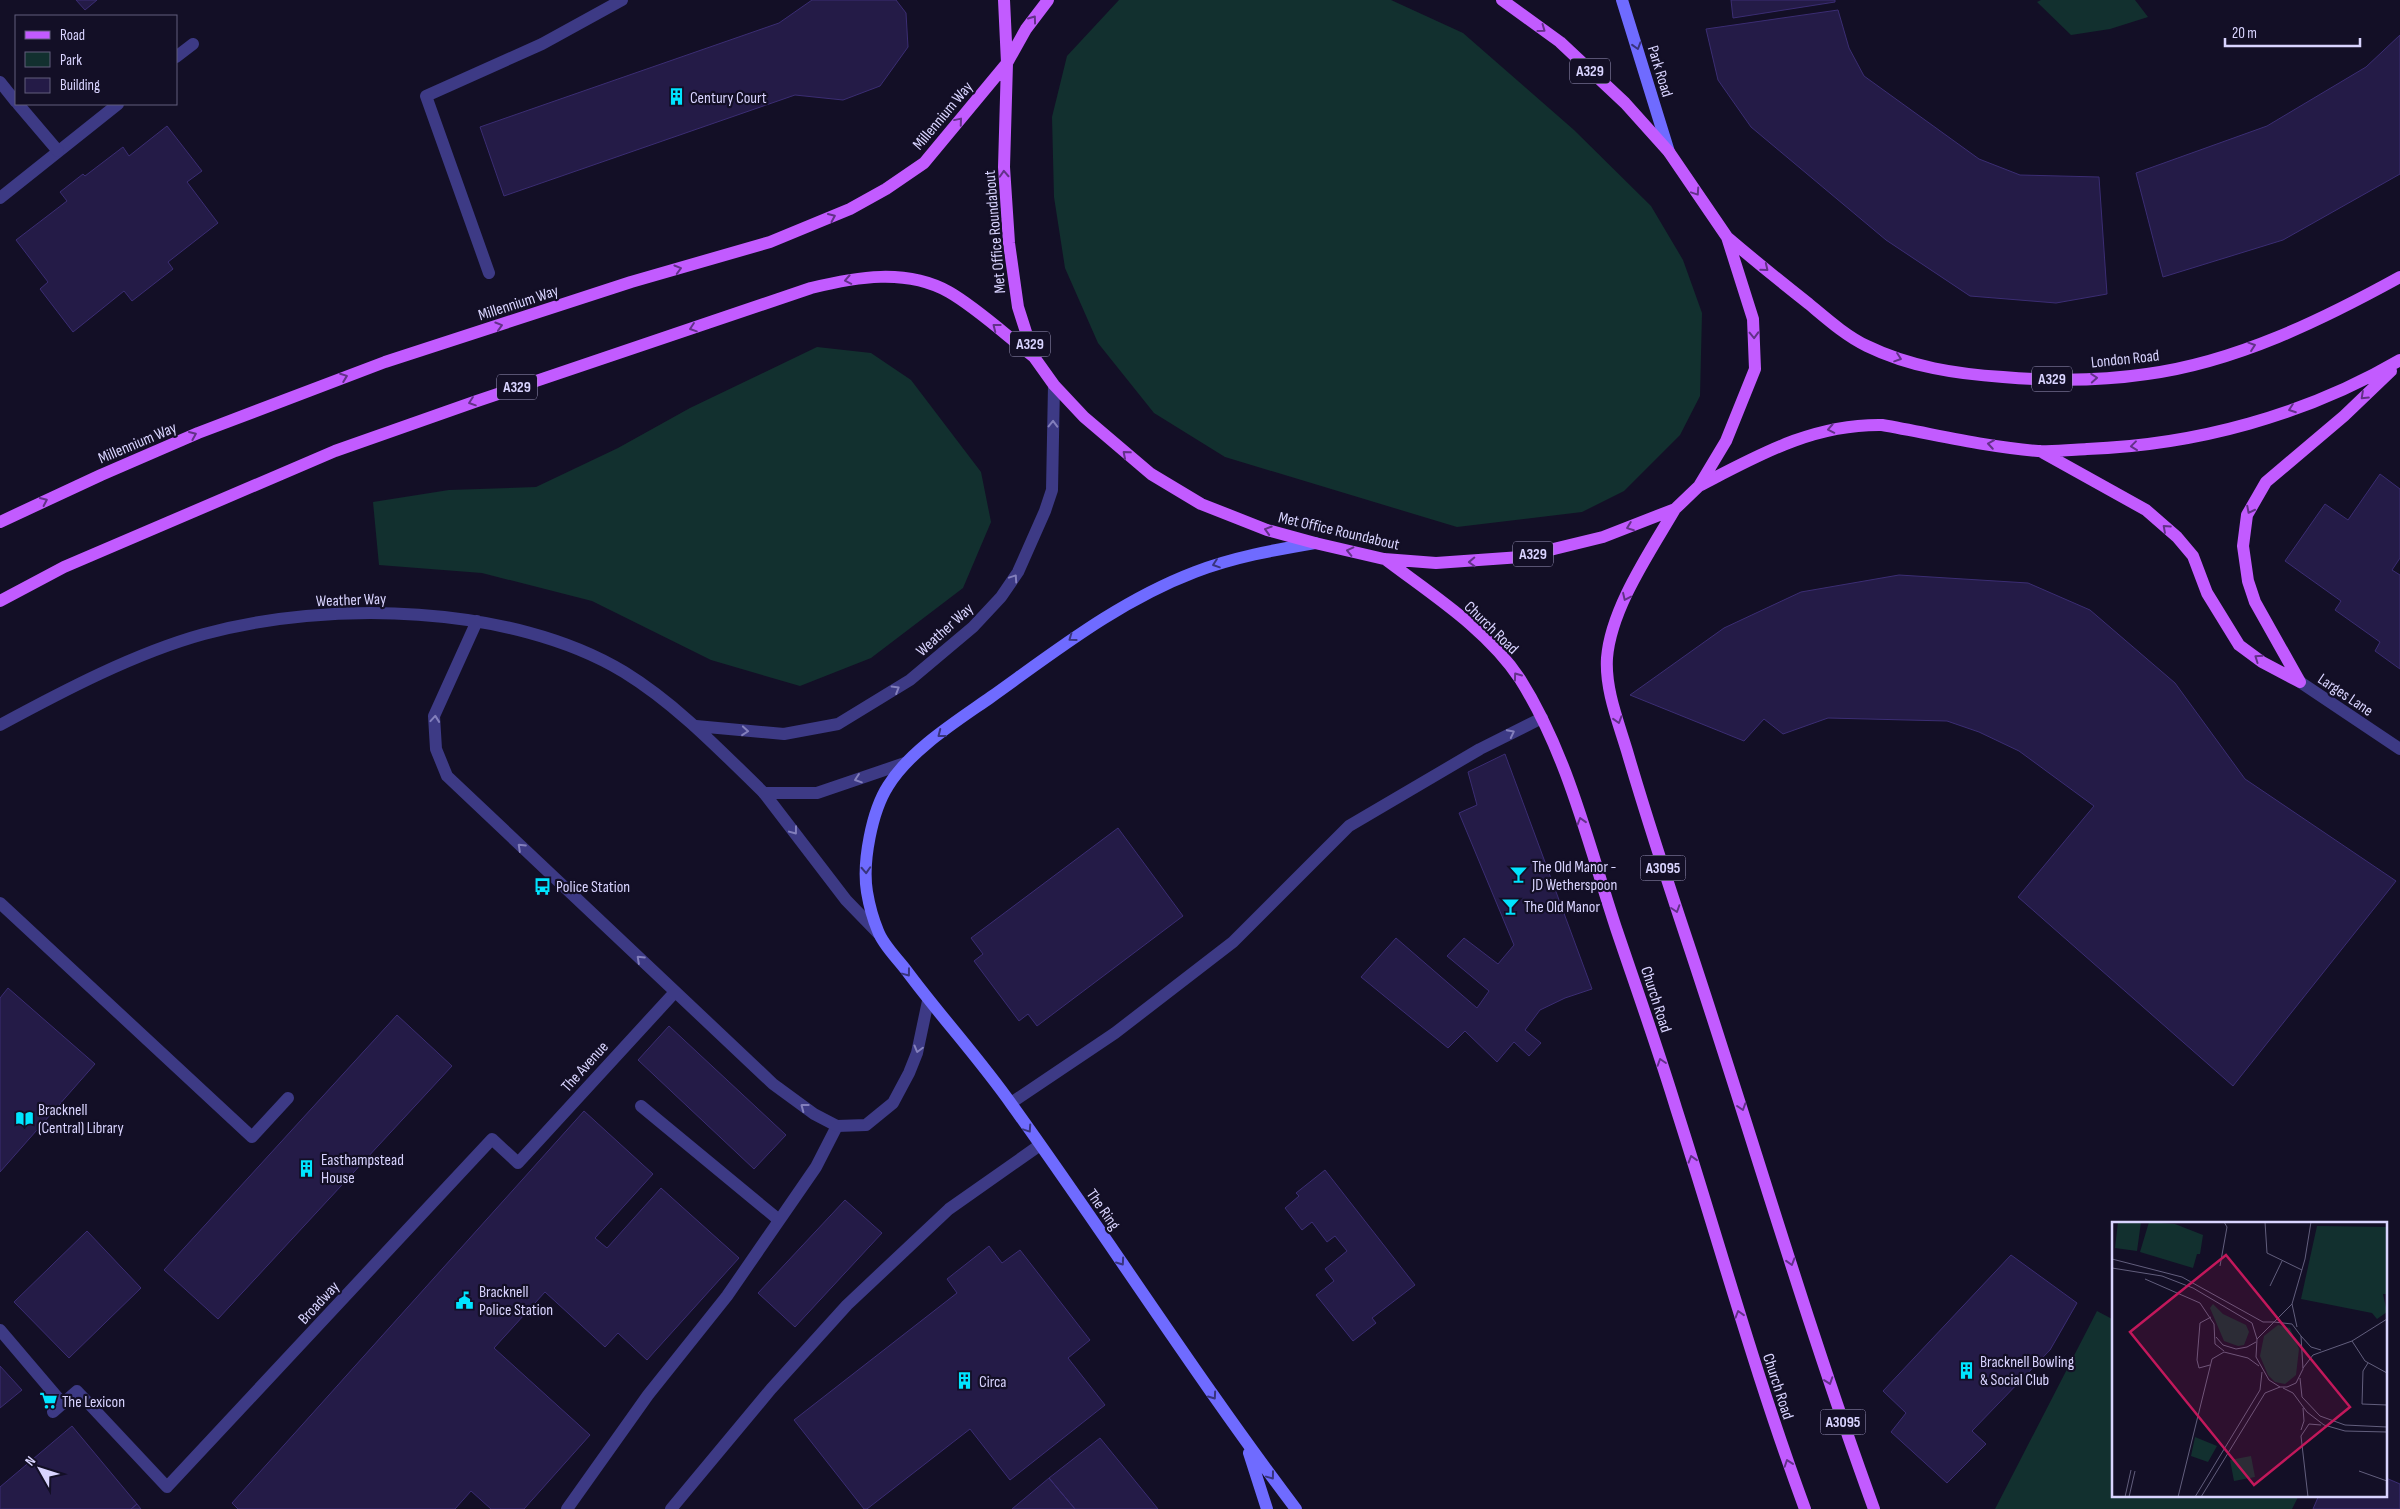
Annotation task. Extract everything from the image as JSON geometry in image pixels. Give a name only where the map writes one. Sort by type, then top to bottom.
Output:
[{"type":"main road","points":[[1004,0],[1007,62]]},
{"type":"main road","name":"Met Office Roundabout","points":[[1048,0],[1026,29],[1007,62],[1004,167],[1009,243],[1018,307],[1034,357],[1054,385],[1084,417],[1151,474],[1171,487],[1234,519],[1315,543],[1384,559],[1436,563],[1521,557],[1603,536],[1675,508],[1699,486],[1726,441],[1755,369],[1753,319],[1727,237],[1669,152],[1625,103],[1560,42],[1502,0]]},
{"type":"main road","name":"Millennium Way","points":[[0,522],[198,433],[385,362],[631,282],[770,242],[850,209],[886,189],[924,163],[1007,62]]},
{"type":"main road","name":"London Road","points":[[1727,237],[1833,324],[1866,346],[1898,359],[1935,369],[1979,376],[2028,379],[2085,379],[2147,374],[2218,358],[2299,327],[2356,301],[2400,277]]},
{"type":"main road","name":"A329","points":[[0,601],[92,555],[335,451],[477,400],[811,288],[851,278],[882,276],[924,282],[949,292],[1034,357]]},
{"type":"main road","points":[[2300,682],[2256,602],[2248,581],[2243,546],[2247,515],[2266,482],[2344,416],[2400,361]]},
{"type":"main road","name":"A329","points":[[1699,486],[1776,447],[1813,433],[1857,425],[1882,425],[2040,451],[2118,448],[2166,442],[2254,423],[2365,381],[2400,361]]},
{"type":"main road","points":[[2040,451],[2146,510],[2177,537],[2193,556],[2207,592],[2239,645],[2262,662],[2300,682]]},
{"type":"main road","name":"A3095","points":[[1675,508],[1624,601],[1609,648],[1607,672],[1611,698],[1636,783],[1727,1060],[1814,1335],[1874,1509]]},
{"type":"main road","name":"Church Road","points":[[1384,559],[1451,609],[1491,644],[1518,677],[1542,718],[1572,791],[1676,1108],[1753,1361],[1804,1509]]},
{"type":"street","points":[[489,274],[426,96],[542,44],[622,0]]},
{"type":"street","name":"Park Road","points":[[1622,0],[1669,152]]},
{"type":"street","points":[[178,55],[193,44]]},
{"type":"street","points":[[0,82],[15,101]]},
{"type":"street","points":[[19,105],[58,151]]},
{"type":"street","points":[[0,198],[117,105]]},
{"type":"street","name":"Weather Way","points":[[696,726],[784,734],[838,724],[910,680],[973,627],[1001,597],[1018,572],[1045,511],[1052,490],[1054,385]]},
{"type":"street","points":[[878,933],[867,891],[866,854],[869,838],[886,789],[904,763],[968,713],[1079,633],[1139,597],[1195,572],[1238,557],[1315,543]]},
{"type":"street","name":"Weather Way","points":[[0,725],[133,660],[203,634],[259,622],[324,615],[367,613],[477,621],[516,629],[562,643],[624,672],[696,726],[764,793],[846,900],[878,933]]},
{"type":"street","points":[[477,621],[434,716],[436,749],[447,776],[773,1084],[814,1114],[837,1126],[866,1125],[893,1103],[917,1053],[928,1001]]},
{"type":"street","name":"Larges Lane","points":[[2300,682],[2400,749]]},
{"type":"street","points":[[1011,1103],[1115,1034],[1232,942],[1349,826],[1480,749],[1542,718]]},
{"type":"street","points":[[764,793],[817,792],[904,763]]},
{"type":"street","points":[[0,903],[252,1137],[288,1098]]},
{"type":"street","name":"The Ring","points":[[878,933],[928,1001],[1011,1103],[1246,1444],[1296,1509]]},
{"type":"street","name":"The Avenue","points":[[492,1138],[518,1163],[675,992]]},
{"type":"street","points":[[641,1106],[779,1220]]},
{"type":"street","points":[[567,1509],[648,1394],[727,1296],[816,1167],[837,1126]]},
{"type":"street","name":"Broadway","points":[[0,1330],[58,1408],[78,1391],[167,1487],[492,1138]]},
{"type":"street","points":[[671,1509],[771,1389],[847,1305],[949,1209],[1040,1145]]},
{"type":"street","points":[[1246,1444],[1267,1509]]},
{"type":"green space","points":[[1119,0],[1391,0],[1463,33],[1574,130],[1651,206],[1683,260],[1702,313],[1700,396],[1680,435],[1624,491],[1582,512],[1457,527],[1225,457],[1154,413],[1098,343],[1065,268],[1054,197],[1052,117],[1067,56]]},
{"type":"green space","points":[[2041,0],[2135,0],[2148,17],[2110,29],[2071,35],[2037,2]]},
{"type":"green space","points":[[817,347],[871,353],[911,380],[981,472],[991,522],[963,588],[871,658],[800,686],[711,660],[592,601],[482,573],[379,565],[373,502],[449,490],[536,487],[618,448],[690,408]]},
{"type":"green space","points":[[2097,1311],[2112,1319],[2112,1496],[2298,1496],[2292,1509],[1995,1509]]},
{"type":"building","points":[[76,0],[97,0],[85,10]]},
{"type":"building","name":"Century Court","points":[[812,0],[896,0],[906,13],[908,47],[880,86],[843,100],[795,95],[504,196],[480,127],[779,23]]},
{"type":"building","points":[[1731,0],[1835,0],[1835,2],[1733,18]]},
{"type":"building","points":[[1838,10],[1849,48],[1864,76],[1979,159],[2020,175],[2099,177],[2107,294],[2056,303],[1970,296],[1886,240],[1751,127],[1718,80],[1706,29]]},
{"type":"building","points":[[2400,35],[2400,174],[2283,240],[2163,277],[2136,173],[2267,126],[2366,67]]},
{"type":"building","points":[[167,126],[202,171],[187,182],[218,223],[168,262],[173,269],[132,301],[124,291],[73,332],[40,289],[48,282],[16,240],[67,201],[60,192],[83,174],[85,176],[123,147],[129,156]]},
{"type":"building","points":[[2380,474],[2400,489],[2400,558],[2392,570],[2400,575],[2400,669],[2375,651],[2380,642],[2335,610],[2341,601],[2285,561],[2325,504],[2348,520]]},
{"type":"building","points":[[1899,575],[2028,583],[2090,610],[2175,683],[2245,779],[2396,881],[2233,1086],[2018,897],[2094,806],[2019,751],[1979,732],[1947,721],[1828,718],[1783,734],[1764,719],[1744,741],[1630,695],[1724,628],[1801,592]]},
{"type":"building","name":"The Old Manor - JD Wetherspoon","points":[[1505,754],[1592,989],[1565,998],[1540,1010],[1525,1030],[1541,1043],[1529,1056],[1514,1042],[1497,1062],[1465,1031],[1448,1048],[1361,977],[1396,938],[1477,1008],[1489,991],[1447,956],[1464,938],[1498,964],[1514,945],[1459,813],[1477,805],[1468,772]]},
{"type":"building","points":[[1118,828],[1183,916],[1037,1026],[1028,1014],[1019,1021],[974,961],[983,954],[971,938]]},
{"type":"building","name":"Bracknell (Central) Library","points":[[8,988],[95,1064],[0,1172],[0,998]]},
{"type":"building","name":"Easthampstead House","points":[[397,1015],[452,1066],[218,1319],[164,1270]]},
{"type":"building","points":[[669,1026],[786,1135],[754,1169],[638,1060]]},
{"type":"building","points":[[584,1111],[653,1174],[595,1238],[607,1248],[661,1188],[739,1258],[647,1360],[618,1333],[605,1347],[545,1292],[494,1348],[590,1435],[524,1509],[491,1509],[471,1491],[455,1509],[238,1509],[232,1503]]},
{"type":"building","points":[[1325,1170],[1415,1285],[1372,1318],[1376,1323],[1353,1341],[1316,1295],[1334,1281],[1325,1269],[1347,1251],[1335,1236],[1327,1242],[1312,1222],[1302,1230],[1285,1208],[1299,1196],[1296,1193]]},
{"type":"building","points":[[845,1200],[882,1233],[795,1327],[758,1293]]},
{"type":"building","points":[[87,1231],[141,1288],[69,1358],[14,1302]]},
{"type":"building","name":"Circa","points":[[989,1246],[1002,1263],[1020,1250],[1090,1340],[1068,1358],[1105,1405],[1010,1480],[970,1429],[867,1509],[864,1509],[794,1420],[957,1293],[947,1279]]},
{"type":"building","name":"Bracknell Bowling & Social Club","points":[[2011,1255],[2077,1303],[2050,1350],[1972,1431],[1986,1444],[1947,1483],[1891,1432],[1906,1413],[1883,1391]]},
{"type":"building","points":[[0,1366],[22,1390],[0,1408]]},
{"type":"building","points":[[72,1426],[137,1504],[131,1509],[0,1509],[0,1487]]},
{"type":"building","points":[[1100,1438],[1158,1509],[1075,1509],[1049,1478]]},
{"type":"building","points":[[1049,1478],[1075,1509],[1012,1509]]},
{"type":"building","points":[[2388,1479],[2400,1484],[2400,1509],[2313,1509],[2319,1496],[2388,1496]]},
{"type":"building","points":[[137,1504],[141,1509],[131,1509]]},
{"type":"place","name":"Century Court","points":[[676,97]]},
{"type":"place","name":"The Old Manor - JD Wetherspoon","points":[[1518,875]]},
{"type":"place","name":"Police Station","points":[[542,886]]},
{"type":"place","name":"The Old Manor","points":[[1510,906]]},
{"type":"place","name":"Bracknell (Central) Library","points":[[24,1118]]},
{"type":"place","name":"Easthampstead House","points":[[307,1168]]},
{"type":"place","name":"Bracknell Police Station","points":[[465,1300]]},
{"type":"place","name":"Bracknell Bowling & Social Club","points":[[1966,1370]]},
{"type":"place","name":"Circa","points":[[965,1381]]},
{"type":"place","name":"The Lexicon","points":[[48,1401]]}]
